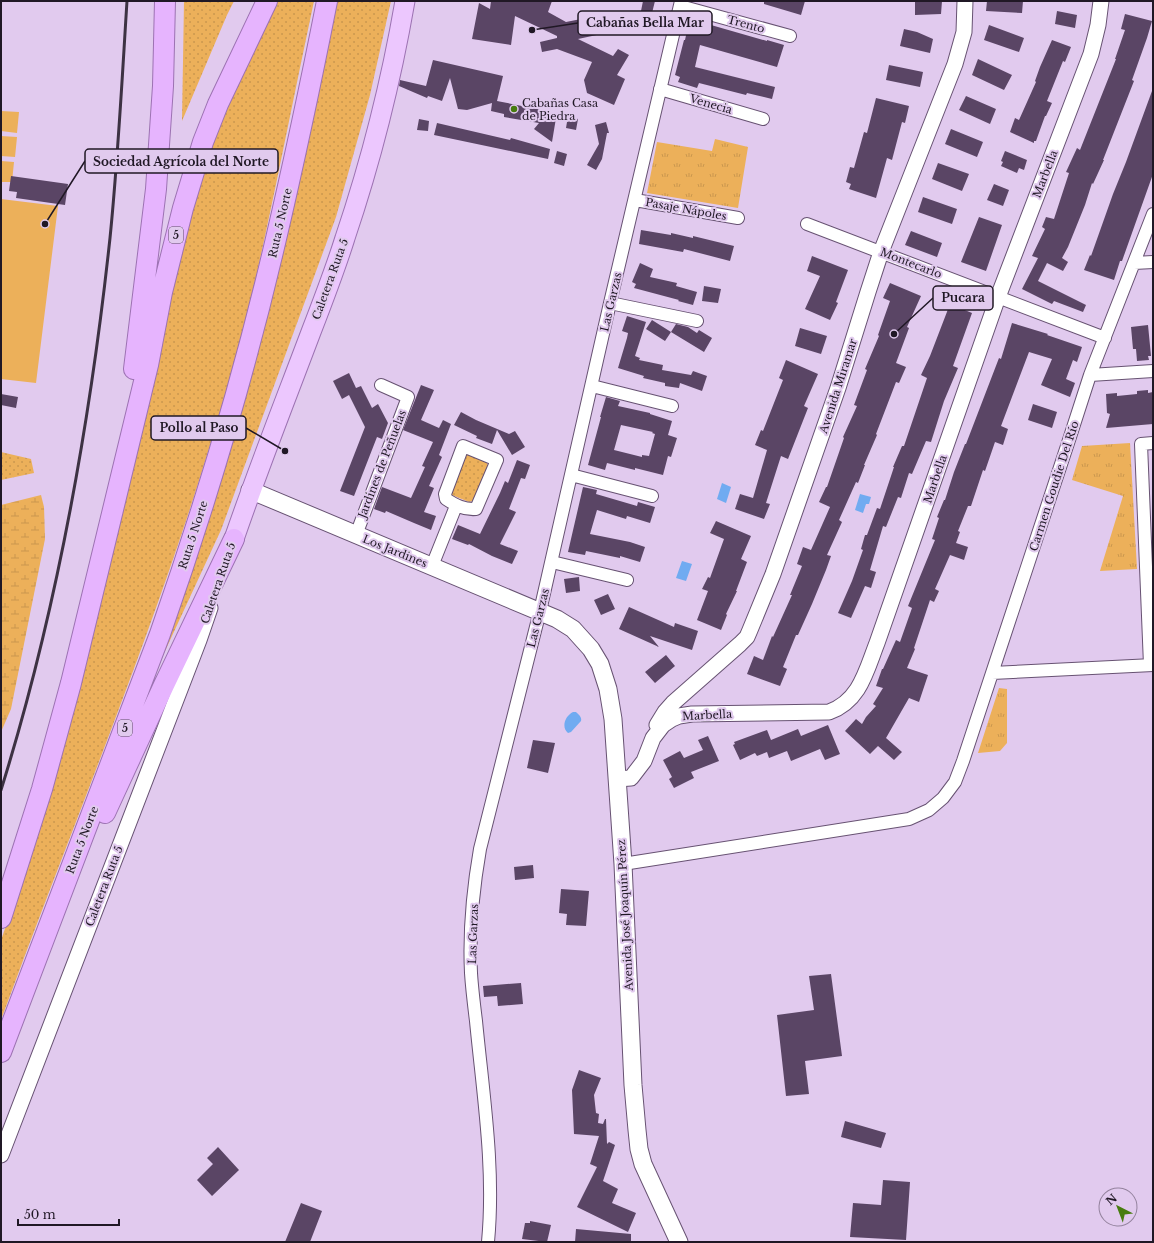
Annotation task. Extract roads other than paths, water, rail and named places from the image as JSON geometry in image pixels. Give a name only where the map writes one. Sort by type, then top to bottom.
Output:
[{"type":"highway","points":[[119,481],[156,189],[163,86],[165,1]]},
{"type":"highway","name":"5","points":[[1,918],[42,789],[71,682],[148,364],[162,292],[189,185],[203,142],[218,104],[267,1]]},
{"type":"highway","name":"Ruta 5 Norte","points":[[1,1052],[160,634],[173,598],[218,456],[244,367],[275,244],[328,1]]},
{"type":"highway","points":[[32,969],[160,692],[234,539]]},
{"type":"main road","name":"Caletera Ruta 5","points":[[234,539],[250,490],[327,290],[359,196],[384,104],[405,1]]},
{"type":"main road","name":"Los Jardines","points":[[250,490],[540,611]]},
{"type":"main road","name":"Avenida José Joaquín Pérez","points":[[540,611],[573,629],[592,649],[606,680],[610,698],[613,719],[624,864],[633,1085],[639,1149],[643,1164],[679,1242]]},
{"type":"street","name":"Avenida Miramar","points":[[653,738],[657,724],[665,712],[740,644],[747,637],[750,630],[773,574],[817,450],[881,252],[955,64],[964,32],[965,1]]},
{"type":"street","name":"Marbella","points":[[617,779],[631,778],[644,761],[653,738],[664,725],[679,716],[692,714],[829,712],[844,705],[858,691],[877,643],[998,297],[1091,54],[1098,25],[1101,1]]},
{"type":"street","name":"Trento","points":[[680,3],[790,36]]},
{"type":"street","name":"Las Garzas","points":[[488,1242],[491,1199],[490,1160],[471,974],[471,931],[476,870],[552,562],[610,303],[680,3]]},
{"type":"street","name":"Venecia","points":[[660,89],[763,119]]},
{"type":"street","name":"Pasaje Nápoles","points":[[635,200],[738,218]]},
{"type":"street","name":"Carmen Goudie Del Río","points":[[624,864],[909,819],[929,810],[943,798],[955,782],[1090,375],[1153,214]]},
{"type":"street","name":"Montecarlo","points":[[807,224],[1105,338]]},
{"type":"street","points":[[1134,263],[1153,262]]},
{"type":"street","points":[[610,303],[697,322]]},
{"type":"street","points":[[1090,375],[1153,371]]},
{"type":"street","name":"Jardines de Peñuelas","points":[[356,535],[408,396],[381,385]]},
{"type":"street","points":[[592,386],[672,406]]},
{"type":"street","points":[[992,673],[1151,665],[1141,444],[1153,443]]},
{"type":"street","points":[[463,446],[497,460],[476,509],[456,506],[446,499],[445,494],[463,446]]},
{"type":"street","points":[[572,475],[652,496]]},
{"type":"street","points":[[432,566],[456,506]]},
{"type":"street","name":"Caletera Ruta 5","points":[[1,1155],[199,640],[234,539]]},
{"type":"street","points":[[552,562],[627,580]]},
{"type":"water","points":[[722,483],[731,487],[726,503],[717,499]]},
{"type":"water","points":[[860,494],[871,497],[869,504],[866,504],[863,513],[855,510]]},
{"type":"water","points":[[682,561],[692,564],[686,581],[676,578]]},
{"type":"water","points":[[573,712],[576,712],[579,715],[581,721],[571,732],[568,733],[564,725],[568,716]]},
{"type":"railway","points":[[1,790],[21,723],[55,586],[81,447],[102,308],[110,238],[118,149],[127,1]]},
{"type":"place","name":"Cabañas Bella Mar","points":[[532,30]]},
{"type":"place","name":"Cabañas Casa de Piedra","points":[[514,109]]},
{"type":"place","name":"Sociedad Agrícola del Norte","points":[[45,224]]},
{"type":"place","name":"Pucara","points":[[894,334]]},
{"type":"place","name":"Pollo al Paso","points":[[285,451]]}]
